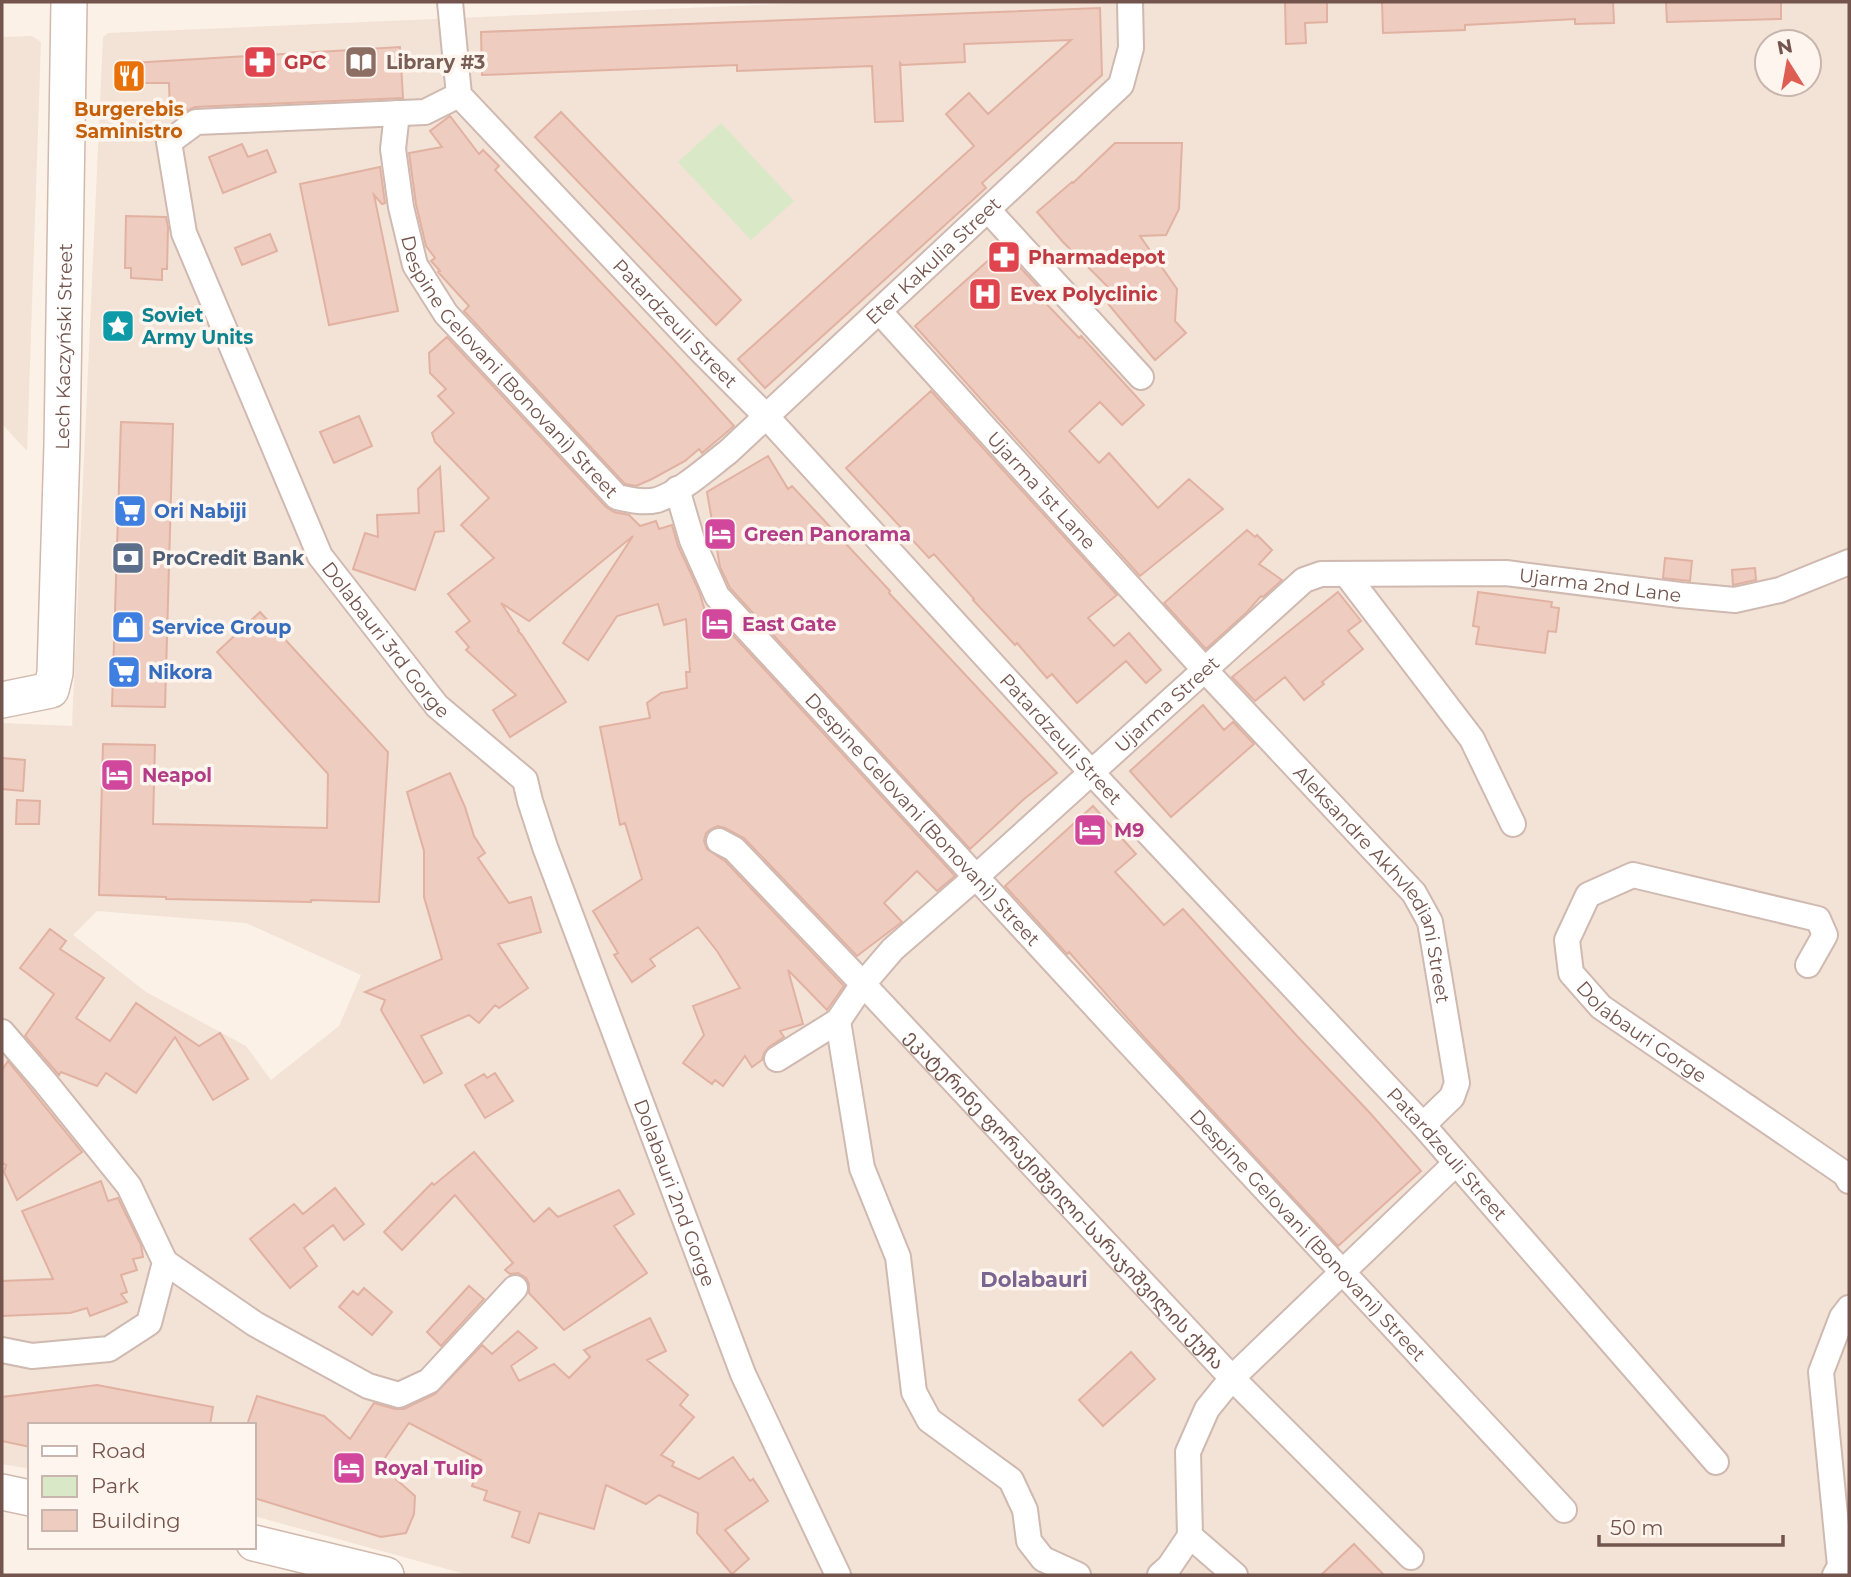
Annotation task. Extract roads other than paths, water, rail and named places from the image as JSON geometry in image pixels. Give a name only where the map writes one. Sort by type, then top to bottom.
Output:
[{"type":"main road","name":"Lech Kaczyński Street","points":[[2,699],[51,690],[55,673],[62,445],[69,2]]},
{"type":"main road","points":[[2,1492],[28,1498]]},
{"type":"main road","points":[[256,1543],[386,1575]]},
{"type":"street","points":[[450,2],[459,95]]},
{"type":"street","name":"Eter Kakulia Street","points":[[677,489],[728,452],[1121,86],[1131,48],[1130,2]]},
{"type":"street","name":"Dolabauri 3rd Gorge","points":[[459,95],[425,112],[196,122],[169,142],[184,233],[320,556],[437,706],[525,780],[530,802]]},
{"type":"street","name":"Patardzeuli Street","points":[[459,95],[766,416],[1091,772],[1423,1125],[1716,1462]]},
{"type":"street","name":"Despine Gelovani (Bonovani) Street","points":[[397,113],[393,149],[401,207],[415,265],[446,314],[617,497],[638,501],[656,500],[677,489],[692,540],[717,596],[1564,1510]]},
{"type":"street","points":[[988,210],[1141,377]]},
{"type":"street","name":"Ujarma 1st Lane","points":[[880,311],[1204,669]]},
{"type":"street","name":"Ujarma 2nd Lane","points":[[1346,574],[1506,573],[1735,600],[1780,590],[1849,562]]},
{"type":"street","name":"Ujarma Street","points":[[777,1059],[838,1021],[863,984],[893,949],[1304,580],[1321,574],[1346,574]]},
{"type":"street","points":[[1346,574],[1472,738],[1513,824]]},
{"type":"street","name":"Aleksandre Akhvlediani Street","points":[[1204,669],[1414,893],[1430,922],[1457,1083],[1452,1097],[1423,1125]]},
{"type":"street","name":"Dolabauri 2nd Gorge","points":[[530,802],[743,1374],[838,1575]]},
{"type":"street","name":"ეკატერინე ფორაქიშვილი-სარაჯიშვილის ქუჩა","points":[[719,841],[734,849],[1232,1378],[1411,1557]]},
{"type":"street","name":"Dolabauri Gorge","points":[[1808,965],[1825,934],[1818,919],[1633,874],[1588,895],[1567,940],[1571,973],[1601,1007],[1845,1174],[1849,1181]]},
{"type":"street","points":[[838,1021],[862,1168],[898,1257],[914,1392],[929,1420],[1011,1479],[1025,1510],[1029,1541],[1043,1559],[1078,1575]]},
{"type":"street","points":[[2,1032],[128,1186],[165,1262],[255,1324],[368,1386],[399,1395],[429,1381],[516,1288]]},
{"type":"street","points":[[1160,1575],[1169,1567],[1190,1536],[1188,1452],[1207,1409],[1232,1378],[1455,1164]]},
{"type":"street","points":[[2,1350],[32,1356],[109,1349],[149,1323],[165,1262]]},
{"type":"street","points":[[1835,1575],[1840,1566],[1821,1372],[1842,1317],[1849,1308]]},
{"type":"street","points":[[1190,1536],[1235,1575]]},
{"type":"place","name":"GPC","points":[[260,62]]},
{"type":"place","name":"Library #3","points":[[361,62]]},
{"type":"place","name":"Burgerebis Saministro","points":[[129,76]]},
{"type":"place","name":"Pharmadepot","points":[[1004,257]]},
{"type":"place","name":"Evex Polyclinic","points":[[985,294]]},
{"type":"place","name":"Soviet Army Units","points":[[118,326]]},
{"type":"place","name":"Ori Nabiji","points":[[130,511]]},
{"type":"place","name":"Green Panorama","points":[[720,534]]},
{"type":"place","name":"ProCredit Bank","points":[[128,558]]},
{"type":"place","name":"East Gate","points":[[717,624]]},
{"type":"place","name":"Service Group","points":[[128,627]]},
{"type":"place","name":"Nikora","points":[[124,672]]},
{"type":"place","name":"Neapol","points":[[117,775]]},
{"type":"place","name":"M9","points":[[1090,830]]},
{"type":"place","name":"Royal Tulip","points":[[349,1468]]},
{"type":"district","name":"Dolabauri","points":[[1034,1280]]}]
